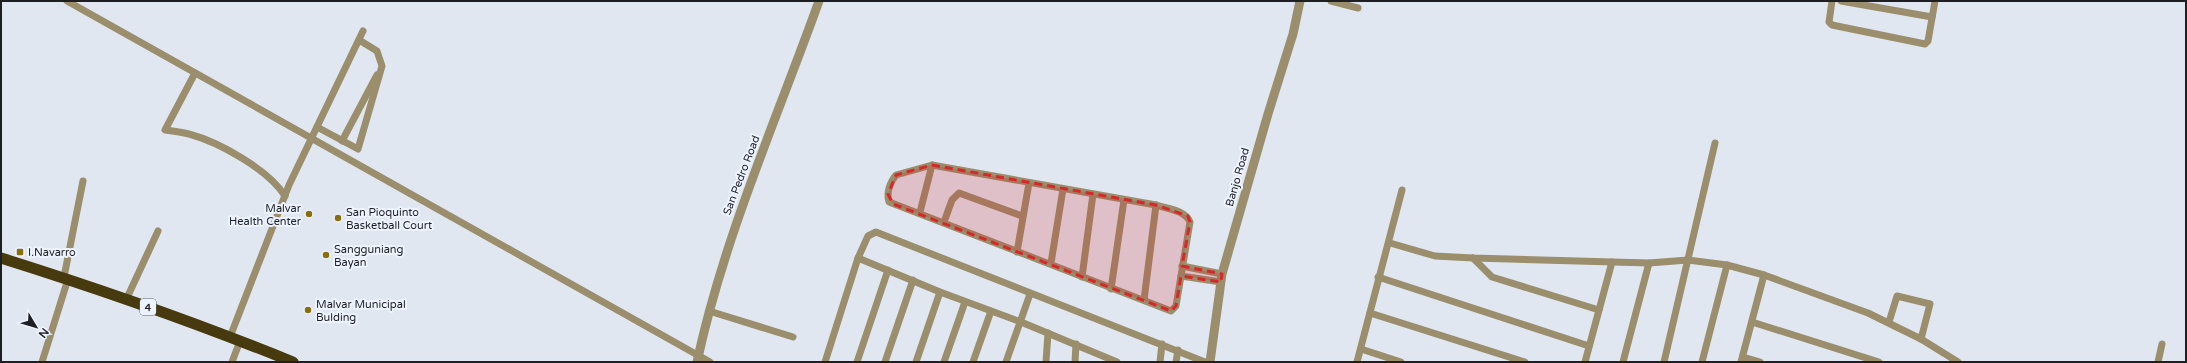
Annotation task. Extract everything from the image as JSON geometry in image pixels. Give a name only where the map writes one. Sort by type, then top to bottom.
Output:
[{"type":"highway","name":"4","points":[[1,258],[66,278],[235,339],[293,362]]},
{"type":"street","points":[[66,1],[698,359],[710,362]]},
{"type":"street","name":"San Pedro Road","points":[[698,359],[709,311],[732,233],[820,1]]},
{"type":"street","name":"Banjo Road","points":[[1210,362],[1222,278],[1259,142],[1293,34],[1300,1]]},
{"type":"street","points":[[1331,1],[1358,8]]},
{"type":"street","points":[[1832,1],[1829,22],[1832,25],[1925,44],[1928,41],[1935,1]]},
{"type":"street","points":[[1841,1],[1932,16]]},
{"type":"street","points":[[232,362],[235,339],[285,196],[363,31]]},
{"type":"street","points":[[317,128],[358,149],[382,66],[377,51],[359,40]]},
{"type":"street","points":[[342,142],[382,66]]},
{"type":"street","points":[[195,73],[165,130],[190,134],[220,147],[266,175],[277,185],[285,196]]},
{"type":"street","points":[[1664,362],[1715,143]]},
{"type":"street","points":[[920,212],[932,165]]},
{"type":"street","points":[[932,165],[1029,183],[1156,205],[1188,216],[1190,222],[1176,306],[1174,309],[1171,311],[1111,289],[1051,263],[1017,252],[920,212],[893,204],[889,202],[888,194],[892,179],[896,175],[932,165]]},
{"type":"street","points":[[42,362],[66,278],[83,181]]},
{"type":"street","points":[[1017,252],[1022,216],[1029,183]]},
{"type":"street","points":[[1051,263],[1063,189]]},
{"type":"street","points":[[1357,362],[1378,277],[1390,243],[1402,190]]},
{"type":"street","points":[[944,222],[952,200],[959,193],[1022,216]]},
{"type":"street","points":[[1082,276],[1093,194]]},
{"type":"street","points":[[1111,289],[1124,200]]},
{"type":"street","points":[[1144,300],[1156,205]]},
{"type":"street","points":[[126,300],[158,231]]},
{"type":"street","points":[[825,362],[858,258],[868,236],[876,232],[1030,294],[1178,350],[1204,362]]},
{"type":"street","points":[[1390,243],[1435,256],[1649,263],[1688,260],[1727,265],[1764,275],[1841,301],[1889,322],[1922,339],[1958,362]]},
{"type":"street","points":[[858,258],[965,302],[1076,344],[1102,359],[1117,362]]},
{"type":"street","points":[[1473,258],[1492,276],[1599,310]]},
{"type":"street","points":[[1585,362],[1612,262]]},
{"type":"street","points":[[1622,362],[1649,263]]},
{"type":"street","points":[[1702,362],[1727,265]]},
{"type":"street","points":[[1182,266],[1222,278]]},
{"type":"street","points":[[857,362],[888,270]]},
{"type":"street","points":[[1760,362],[1742,359],[1764,275]]},
{"type":"street","points":[[1181,276],[1222,278]]},
{"type":"street","points":[[1378,277],[1589,346]]},
{"type":"street","points":[[885,362],[913,280]]},
{"type":"street","points":[[916,362],[940,292]]},
{"type":"street","points":[[1006,362],[1030,294]]},
{"type":"street","points":[[1889,322],[1897,296],[1930,304],[1922,339]]},
{"type":"street","points":[[944,362],[965,302]]},
{"type":"street","points":[[709,311],[793,337]]},
{"type":"street","points":[[974,362],[991,312]]},
{"type":"street","points":[[1370,313],[1525,362]]},
{"type":"street","points":[[1752,322],[1880,362]]},
{"type":"street","points":[[1046,362],[1048,333]]},
{"type":"street","points":[[1075,362],[1076,344]]},
{"type":"street","points":[[1160,362],[1162,344]]},
{"type":"street","points":[[2158,362],[2162,344]]},
{"type":"street","points":[[1360,349],[1401,362]]},
{"type":"street","points":[[1176,362],[1178,350]]},
{"type":"highlighted area","points":[[932,165],[1156,205],[1188,216],[1190,222],[1182,266],[1222,274],[1221,282],[1181,276],[1176,306],[1171,311],[893,204],[888,194],[896,175]]},
{"type":"place","name":"Malvar Health Center","points":[[309,214]]},
{"type":"place","name":"San Pioquinto Basketball Court","points":[[338,218]]},
{"type":"place","name":"I.Navarro","points":[[20,252]]},
{"type":"place","name":"Sangguniang Bayan","points":[[326,255]]},
{"type":"place","name":"Malvar Municipal Bulding","points":[[308,310]]}]
